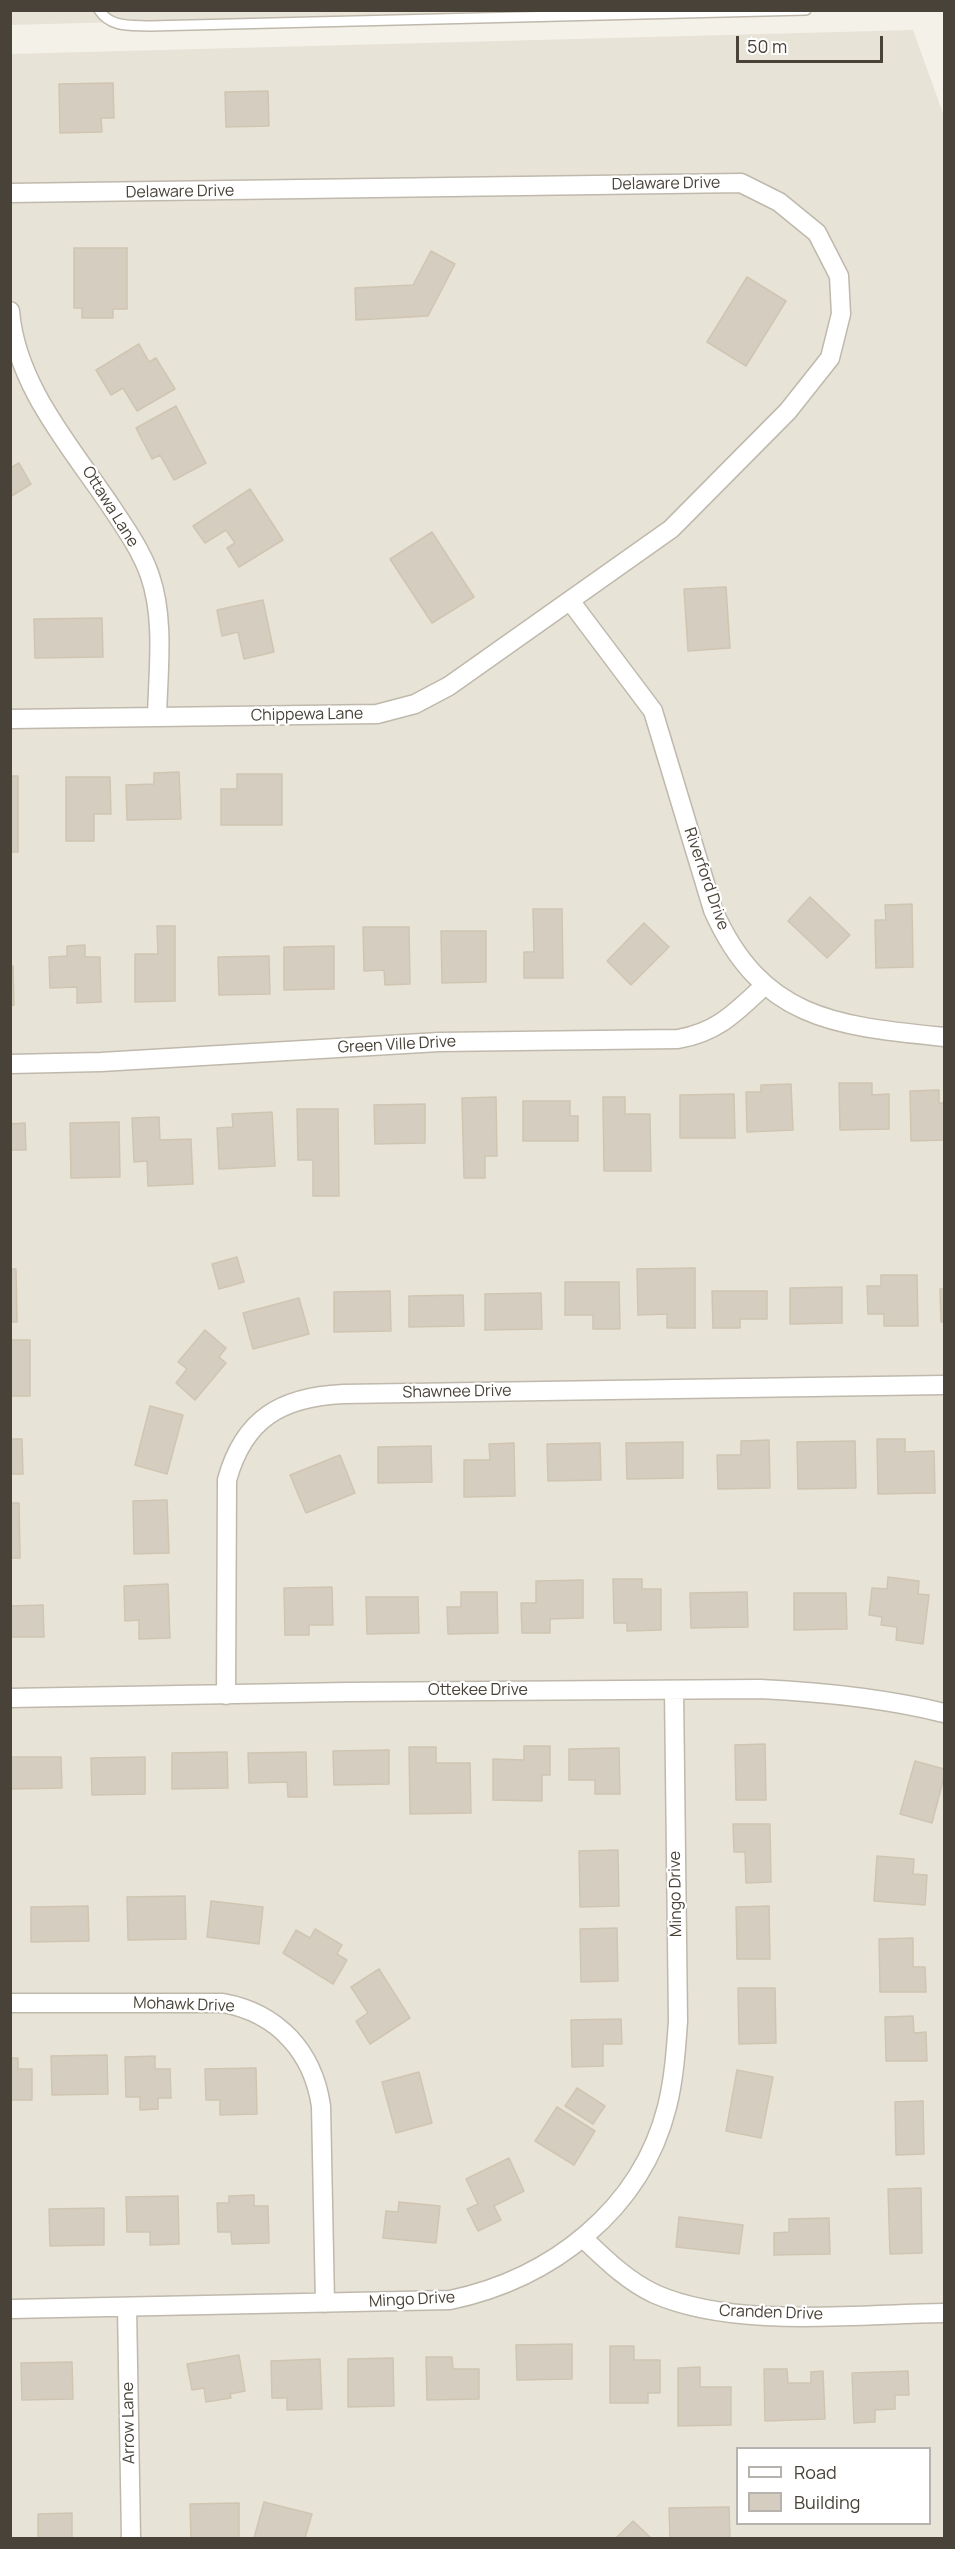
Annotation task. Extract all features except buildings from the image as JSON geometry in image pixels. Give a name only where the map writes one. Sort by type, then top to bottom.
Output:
[{"type":"street","name":"Delaware Drive","points":[[10,193],[741,183],[779,202],[817,233],[839,276],[841,314],[830,358],[788,411],[671,530],[571,602]]},
{"type":"street","name":"Ottawa Lane","points":[[10,311],[12,332],[20,359],[32,386],[122,523],[150,576],[157,605],[157,717]]},
{"type":"street","name":"Chippewa Lane","points":[[10,719],[377,714],[415,704],[449,686],[571,602]]},
{"type":"street","name":"Riverford Drive","points":[[571,602],[653,711],[713,910],[726,938],[743,963],[765,986],[789,1002],[816,1015],[844,1024],[889,1032],[945,1037]]},
{"type":"street","name":"Green Ville Drive","points":[[10,1064],[101,1062],[439,1042],[678,1039],[696,1036],[725,1023],[765,986]]},
{"type":"street","name":"Shawnee Drive","points":[[226,1695],[227,1480],[234,1457],[246,1436],[283,1405],[314,1395],[343,1394],[945,1385]]},
{"type":"street","name":"Ottekee Drive","points":[[10,1698],[760,1689],[819,1692],[878,1699],[945,1713]]},
{"type":"street","name":"Mingo Drive","points":[[10,2309],[450,2300],[479,2294],[507,2284],[546,2265],[583,2238],[622,2198],[639,2174],[652,2148],[667,2108],[675,2065],[678,2021],[674,1690]]},
{"type":"street","name":"Mohawk Drive","points":[[10,2003],[224,2003],[253,2010],[291,2037],[309,2062],[315,2076],[321,2106],[325,2303]]},
{"type":"street","name":"Cranden Drive","points":[[583,2238],[614,2268],[653,2293],[681,2304],[711,2311],[801,2316],[945,2313]]},
{"type":"street","name":"Arrow Lane","points":[[127,2307],[131,2538]]},
{"type":"lane","points":[[99,10],[103,17],[116,25],[150,26],[806,10]]},
{"type":"shaded area","points":[[11,10],[514,11],[11,25]]},
{"type":"shaded area","points":[[913,30],[944,116],[944,2538],[11,2538],[10,54]]}]
